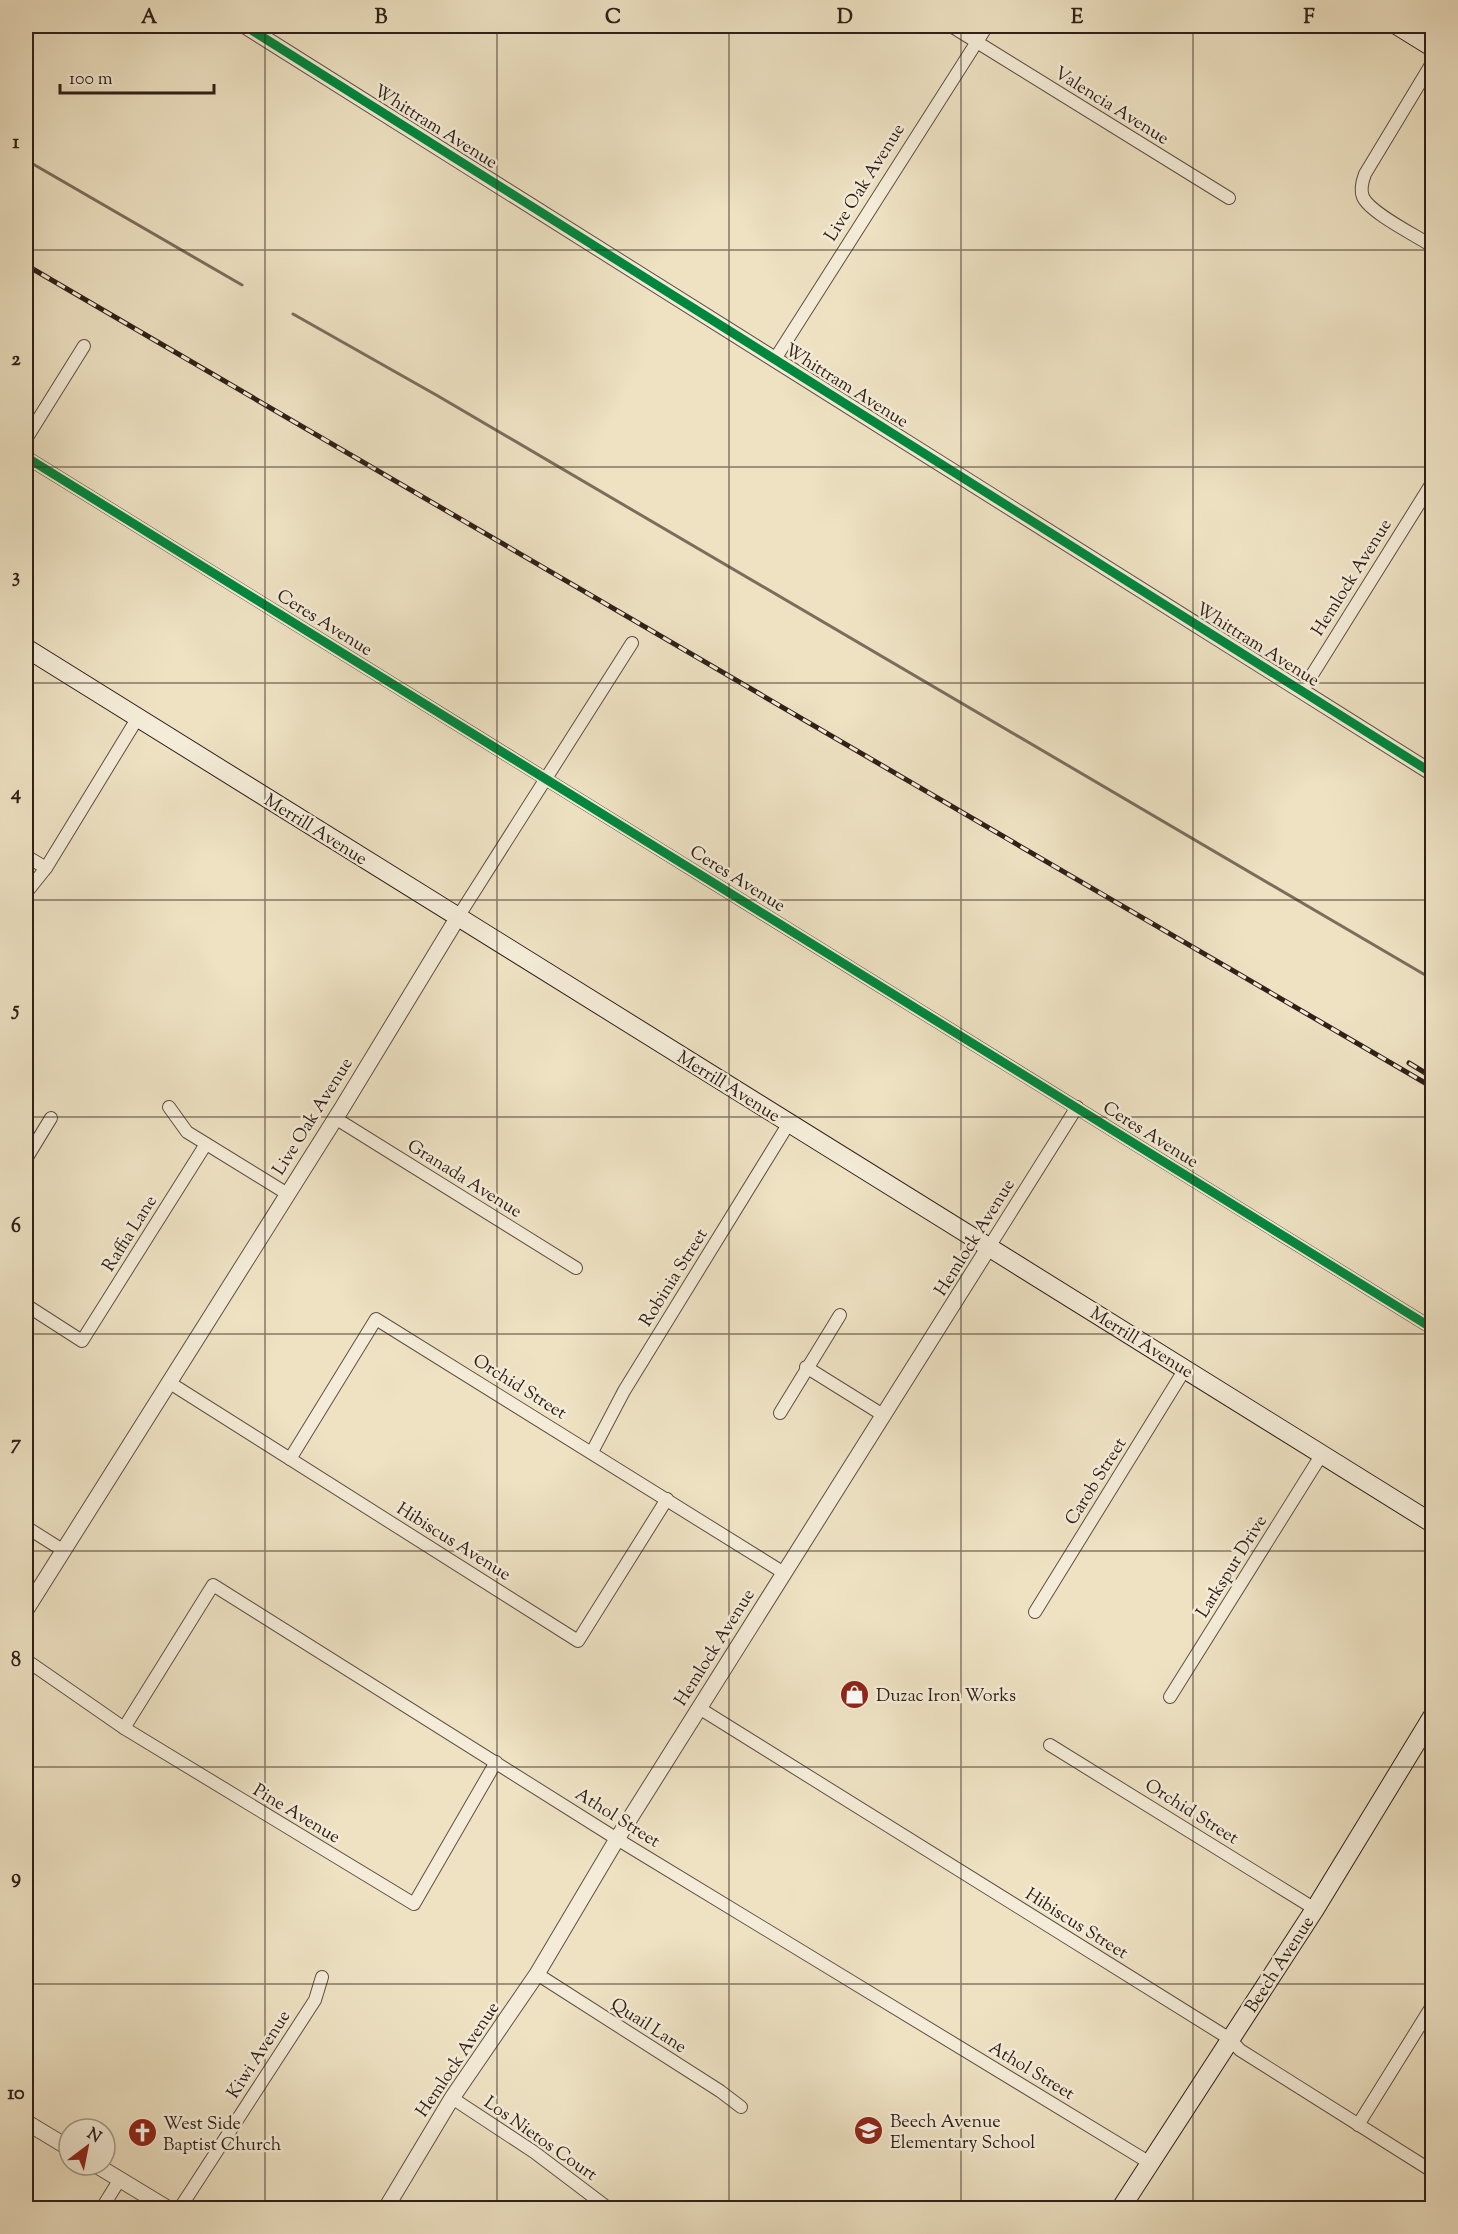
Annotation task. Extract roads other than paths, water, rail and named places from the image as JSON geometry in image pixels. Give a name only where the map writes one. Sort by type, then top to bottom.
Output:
[{"type":"main road","points":[[1398,26],[1432,47]]},
{"type":"main road","name":"Merrill Avenue","points":[[26,648],[1432,1523]]},
{"type":"main road","name":"Beech Avenue","points":[[1121,2208],[1315,1909],[1432,1717]]},
{"type":"street","name":"Whittram Avenue","points":[[247,26],[1432,773]]},
{"type":"street","name":"Valencia Avenue","points":[[951,26],[1229,198]]},
{"type":"street","name":"Live Oak Avenue","points":[[775,359],[987,26]]},
{"type":"street","points":[[1432,63],[1365,174],[1361,189],[1363,197],[1374,210],[1432,246]]},
{"type":"street","points":[[26,439],[84,346]]},
{"type":"street","name":"Ceres Avenue","points":[[26,457],[1432,1328]]},
{"type":"street","name":"Hemlock Avenue","points":[[1302,691],[1432,483]]},
{"type":"street","name":"Live Oak Avenue","points":[[26,1610],[170,1383],[458,917],[632,643]]},
{"type":"street","points":[[26,893],[46,868],[137,719]]},
{"type":"street","points":[[26,856],[46,868]]},
{"type":"street","points":[[169,1107],[187,1132],[286,1193]]},
{"type":"street","name":"Hemlock Avenue","points":[[386,2208],[452,2098],[537,1974],[617,1839],[1077,1107]]},
{"type":"street","points":[[26,1159],[51,1118]]},
{"type":"street","name":"Granada Avenue","points":[[335,1118],[576,1268]]},
{"type":"street","name":"Robinia Street","points":[[592,1452],[624,1391],[789,1124]]},
{"type":"street","name":"Raffia Lane","points":[[26,1305],[82,1341],[206,1144]]},
{"type":"street","points":[[780,1413],[806,1367],[840,1315]]},
{"type":"street","name":"Orchid Street","points":[[290,1459],[376,1319],[784,1573]]},
{"type":"street","points":[[806,1367],[883,1415]]},
{"type":"street","name":"Carob Street","points":[[1035,1612],[1185,1369]]},
{"type":"street","name":"Hibiscus Avenue","points":[[170,1383],[578,1641],[667,1500]]},
{"type":"street","name":"Larkspur Drive","points":[[1170,1697],[1322,1454]]},
{"type":"street","points":[[26,1527],[64,1551]]},
{"type":"street","name":"Athol Street","points":[[124,1728],[213,1585],[617,1839],[1150,2163]]},
{"type":"street","name":"Pine Avenue","points":[[26,1660],[124,1728],[414,1904],[496,1762]]},
{"type":"street","name":"Hibiscus Street","points":[[699,1708],[1230,2039],[1240,2050],[1432,2171]]},
{"type":"street","name":"Orchid Street","points":[[1050,1745],[1315,1909]]},
{"type":"street","name":"Quail Lane","points":[[537,1974],[720,2091],[741,2108]]},
{"type":"street","name":"Kiwi Avenue","points":[[180,2208],[315,2000],[322,1977]]},
{"type":"street","points":[[1358,2125],[1432,2006]]},
{"type":"street","name":"Los Nietos Court","points":[[452,2098],[534,2152],[608,2208]]},
{"type":"street","points":[[26,2122],[57,2141]]},
{"type":"street","points":[[117,2177],[167,2208]]},
{"type":"street","points":[[102,2208],[120,2179]]},
{"type":"waterway","points":[[26,160],[242,285]]},
{"type":"waterway","points":[[293,314],[438,396],[1432,979]]},
{"type":"railway","points":[[26,265],[1432,1087]]},
{"type":"railway","points":[[1409,1063],[1432,1077]]},
{"type":"place","name":"Duzac Iron Works","points":[[855,1695]]},
{"type":"place","name":"Beech Avenue Elementary School","points":[[869,2131]]},
{"type":"place","name":"West Side Baptist Church","points":[[142,2133]]}]
